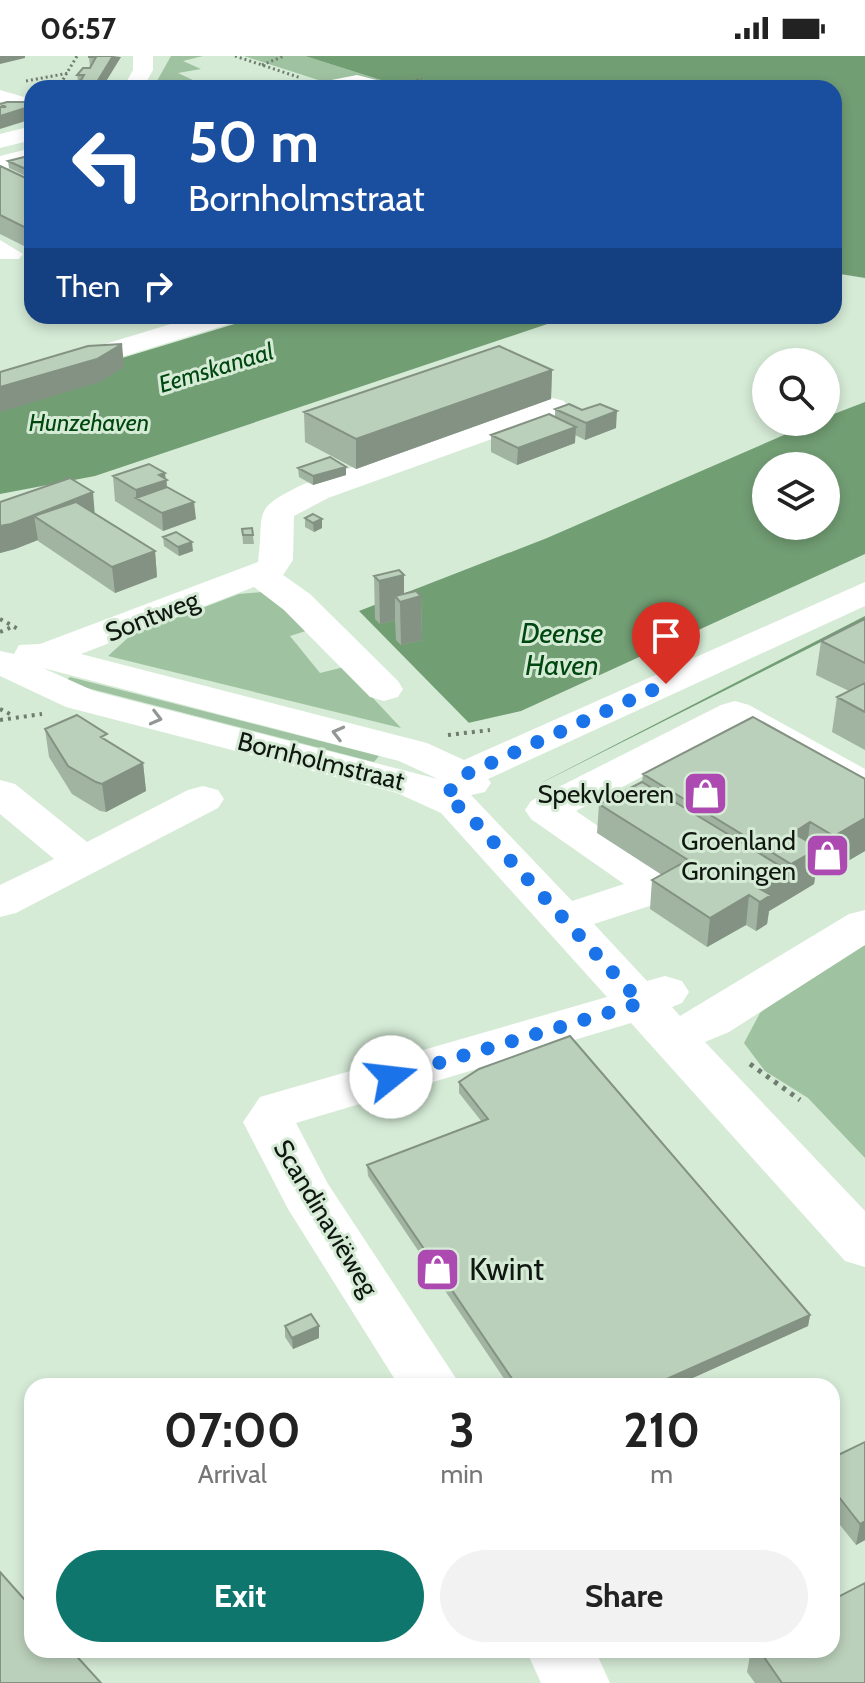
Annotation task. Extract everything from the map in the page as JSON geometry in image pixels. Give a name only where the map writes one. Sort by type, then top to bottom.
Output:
[{"type":"street","points":[[137,80],[143,70],[143,56]]},
{"type":"street","points":[[1,90],[24,100]]},
{"type":"street","points":[[0,111],[24,103]]},
{"type":"street","points":[[0,141],[24,135]]},
{"type":"street","points":[[0,163],[24,157]]},
{"type":"street","points":[[0,385],[200,324]]},
{"type":"street","points":[[384,689],[297,602],[259,574],[276,560],[272,526],[281,507],[316,491],[553,407]]},
{"type":"street","name":"Sontweg","points":[[10,663],[259,574]]},
{"type":"street","points":[[464,789],[503,755],[640,719],[741,652],[865,593]]},
{"type":"street","name":"Bornholmstraat","points":[[10,663],[80,699],[412,784],[464,789],[578,915],[865,1201]]},
{"type":"street","points":[[716,722],[741,757]]},
{"type":"street","points":[[716,722],[865,786]]},
{"type":"street","points":[[578,915],[658,888],[546,810],[716,722]]},
{"type":"street","points":[[0,793],[84,861]]},
{"type":"street","points":[[0,903],[203,799]]},
{"type":"street","points":[[679,1016],[865,924]]},
{"type":"street","name":"Bornholmstraat","points":[[679,1016],[865,1246]]},
{"type":"street","name":"Scandinaviëweg","points":[[426,1378],[307,1195],[269,1122],[278,1110],[679,1016]]},
{"type":"street","points":[[564,1658],[576,1683]]},
{"type":"path","points":[[64,80],[77,56]]},
{"type":"path","points":[[235,56],[303,80]]},
{"type":"path","points":[[262,65],[284,56]]},
{"type":"path","points":[[41,80],[69,73]]},
{"type":"path","points":[[1,90],[24,84]]},
{"type":"path","points":[[0,619],[10,663],[0,720]]},
{"type":"path","points":[[0,709],[10,663]]},
{"type":"path","points":[[440,736],[503,755]]},
{"type":"path","points":[[679,1016],[800,1100]]},
{"type":"path","points":[[13,1609],[24,1601]]},
{"type":"shaded area","points":[[171,56],[203,56],[183,61],[201,69],[178,73],[193,80],[158,80]]},
{"type":"shaded area","points":[[244,56],[305,56],[381,80],[318,80]]},
{"type":"shaded area","points":[[273,591],[309,630],[290,636],[320,673],[344,667],[401,728],[108,656],[131,635],[239,594]]},
{"type":"shaded area","points":[[70,677],[379,756],[374,762],[64,682]]},
{"type":"shaded area","points":[[865,936],[865,1158],[808,1098],[765,1071],[744,1043],[760,1013],[818,965]]},
{"type":"water","points":[[305,56],[865,56],[865,278],[842,274],[842,80],[381,80]]},
{"type":"water","name":"Hunzehaven","points":[[235,324],[547,324],[95,476],[0,494],[0,395]]},
{"type":"water","name":"Deense Haven","points":[[865,402],[865,620],[543,782],[470,724],[359,611],[547,538],[782,436],[840,436],[840,412]]},
{"type":"pier","points":[[865,554],[865,616],[539,784],[468,723],[521,711]]},
{"type":"building","points":[[113,56],[98,80],[81,80],[84,75],[77,75],[83,68],[90,68],[96,57],[89,57]]},
{"type":"building","points":[[24,102],[24,108],[0,116],[0,107],[6,107],[0,104]]},
{"type":"building","points":[[24,157],[24,168],[8,161]]},
{"type":"building","points":[[0,166],[24,177],[24,227],[0,215]]},
{"type":"building","points":[[122,344],[97,359],[0,387],[0,372],[88,346]]},
{"type":"building","points":[[499,346],[552,370],[356,439],[304,412]]},
{"type":"building","points":[[569,404],[582,410],[600,404],[617,411],[586,423],[555,409]]},
{"type":"building","points":[[549,414],[576,427],[518,448],[491,435]]},
{"type":"building","points":[[330,457],[346,467],[313,476],[298,468]]},
{"type":"building","points":[[149,464],[165,473],[159,475],[167,480],[136,490],[113,476]]},
{"type":"building","points":[[70,478],[93,492],[0,526],[0,502]]},
{"type":"building","points":[[167,487],[194,502],[162,513],[136,498]]},
{"type":"building","points":[[76,502],[155,551],[112,567],[34,516]]},
{"type":"building","points":[[313,514],[322,519],[313,523],[305,518]]},
{"type":"building","points":[[252,528],[253,535],[243,535],[242,529]]},
{"type":"building","points":[[176,532],[192,542],[178,547],[163,537]]},
{"type":"building","points":[[399,570],[404,575],[379,581],[374,576]]},
{"type":"building","points":[[416,591],[421,596],[400,602],[395,596]]},
{"type":"building","points":[[865,619],[865,663],[821,641]]},
{"type":"building","points":[[865,683],[865,712],[837,697]]},
{"type":"building","points":[[77,715],[107,734],[101,737],[143,763],[102,784],[68,766],[45,729]]},
{"type":"building","points":[[753,717],[865,779],[865,818],[834,836],[810,822],[793,833],[819,848],[791,864],[643,774]]},
{"type":"building","points":[[642,782],[790,872],[760,889],[771,895],[760,902],[749,895],[710,918],[652,880],[688,860],[599,804]]},
{"type":"building","points":[[570,1036],[810,1315],[669,1378],[512,1378],[367,1165],[488,1119],[459,1082],[479,1069]]},
{"type":"building","points":[[311,1314],[319,1326],[292,1338],[285,1326]]},
{"type":"building","points":[[865,1442],[865,1521],[860,1524],[840,1498],[840,1454]]},
{"type":"building","points":[[0,1572],[24,1599],[24,1658],[78,1658],[101,1683],[0,1683]]},
{"type":"building","points":[[865,1583],[865,1683],[782,1683],[765,1658],[840,1658],[840,1596]]},
{"type":"place","name":"Spekvloeren","points":[[705,794]]},
{"type":"place","name":"Groenland Groningen","points":[[827,856]]},
{"type":"place","name":"Kwint","points":[[438,1269]]},
{"type":"route","points":[[391,1077],[641,1003],[466,812],[445,797],[462,776],[666,684]]},
{"type":"water label","name":"Eemskanaal","points":[[216,368]]}]
